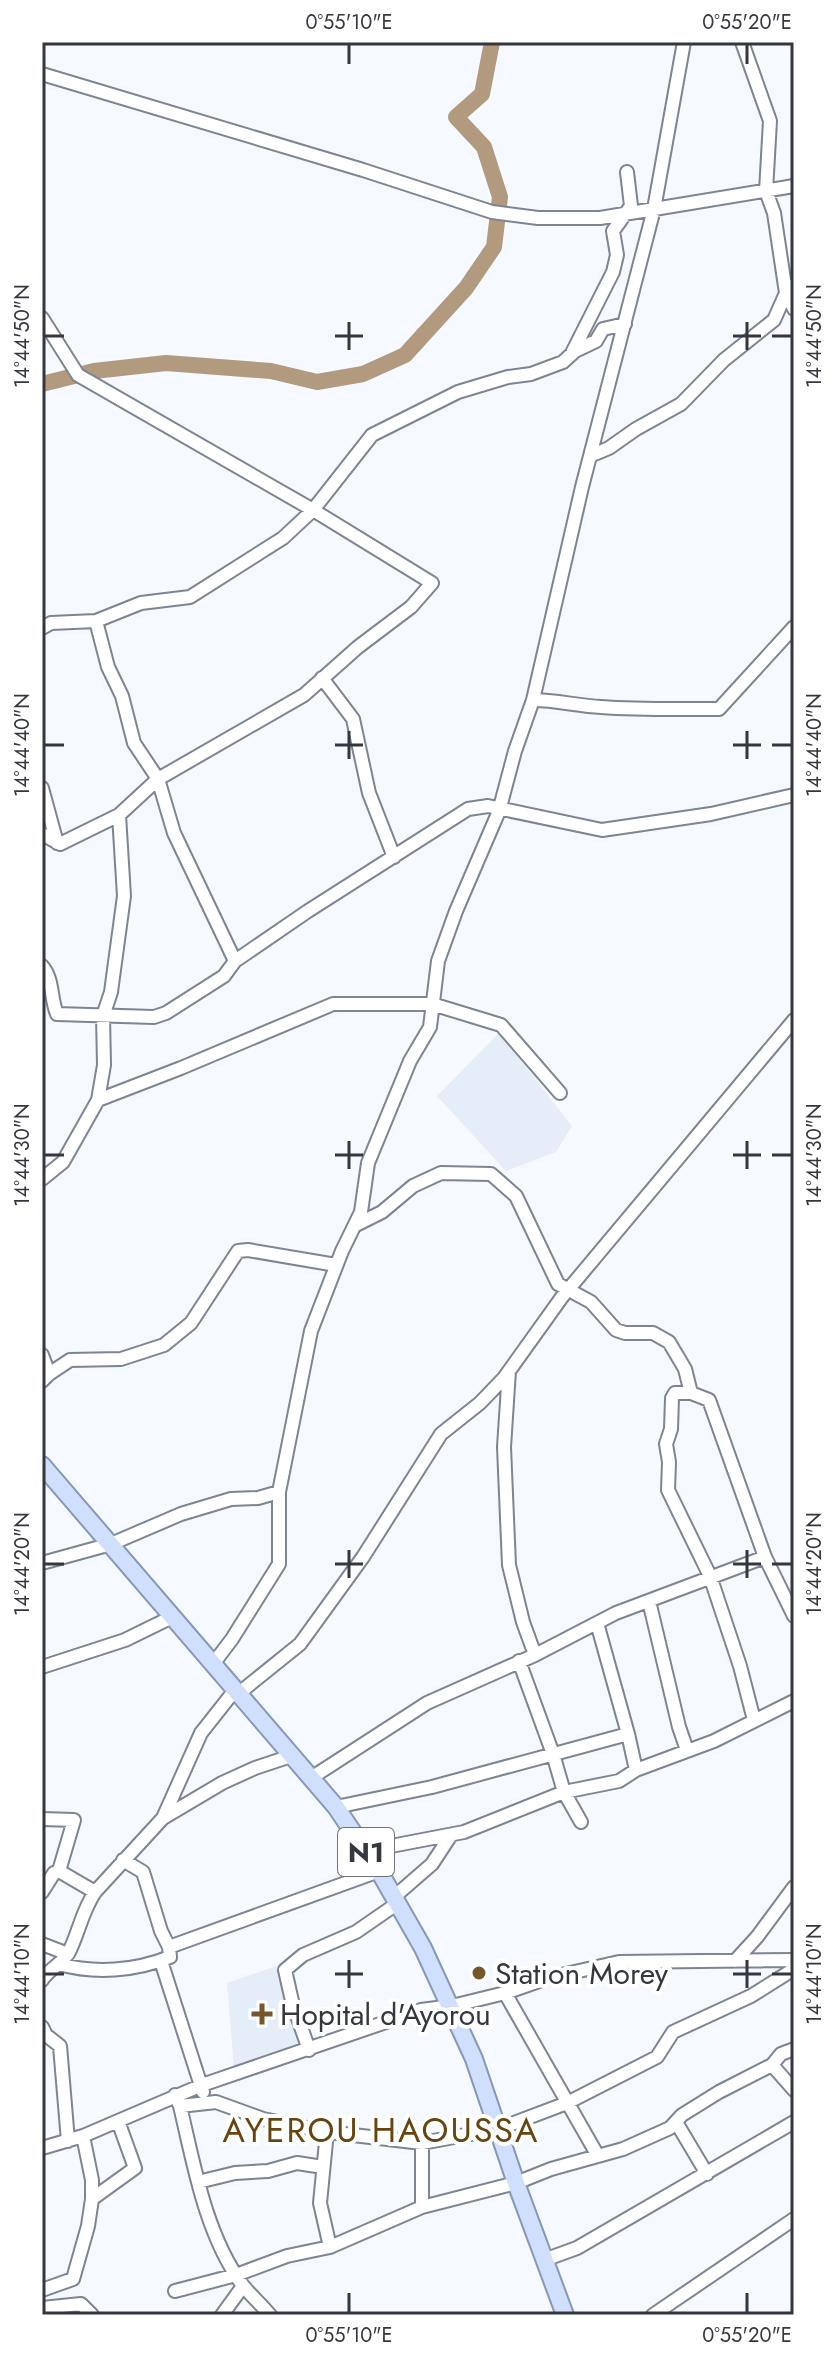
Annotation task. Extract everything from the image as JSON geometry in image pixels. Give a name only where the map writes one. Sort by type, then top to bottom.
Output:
[{"type":"main road","name":"N1","points":[[42,1465],[336,1807],[379,1871],[452,2006],[474,2059],[565,2315]]},
{"type":"street","points":[[213,1664],[279,1564],[279,1492],[311,1331],[336,1265],[361,1212],[368,1163],[410,1061],[430,1027],[438,961],[499,811],[533,700],[590,456],[654,209],[684,42]]},
{"type":"street","points":[[742,42],[770,121],[766,191],[774,213],[794,309]]},
{"type":"street","points":[[42,74],[492,212],[538,218],[600,218],[794,186]]},
{"type":"street","points":[[572,354],[613,272],[617,255],[613,231],[631,206],[627,172]]},
{"type":"street","points":[[590,456],[609,448],[681,404],[724,360],[774,320],[791,291]]},
{"type":"street","points":[[42,318],[78,375],[313,510],[432,583],[411,607],[358,647],[304,695],[158,779],[119,815],[60,844],[42,834]]},
{"type":"street","points":[[42,628],[51,623],[96,621],[141,603],[190,597],[283,538],[313,510],[372,435],[458,392],[508,377],[531,374],[563,362],[596,341],[603,329],[625,324]]},
{"type":"street","points":[[96,621],[108,667],[122,696],[134,743],[158,779],[174,833],[235,961]]},
{"type":"street","points":[[533,700],[562,701],[591,707],[719,709],[794,627]]},
{"type":"street","points":[[322,678],[353,719],[369,793],[394,857]]},
{"type":"street","points":[[42,788],[57,843]]},
{"type":"street","points":[[42,966],[50,975],[57,1014],[159,1016],[224,976],[235,961],[468,809],[488,806],[499,811],[602,830],[711,814],[794,795]]},
{"type":"street","points":[[42,1179],[63,1162],[98,1100],[104,1065],[103,1016],[111,992],[124,896],[119,815]]},
{"type":"street","points":[[98,1100],[333,1004],[432,1004],[501,1025],[560,1093]]},
{"type":"street","points":[[163,1818],[201,1733],[237,1692],[300,1644],[363,1557],[441,1434],[480,1403],[509,1371],[567,1290],[794,1020]]},
{"type":"street","points":[[354,1226],[382,1212],[413,1186],[441,1173],[491,1174],[516,1196],[558,1284],[591,1302],[616,1330],[653,1333],[669,1342],[685,1369],[691,1393]]},
{"type":"street","points":[[42,1355],[46,1377],[70,1360],[121,1359],[164,1345],[191,1323],[238,1251],[248,1250],[336,1265]]},
{"type":"street","points":[[509,1371],[504,1460],[509,1565],[535,1655]]},
{"type":"street","points":[[754,1720],[710,1576],[668,1490],[666,1444],[675,1393],[691,1393],[709,1400],[765,1557],[794,1616]]},
{"type":"street","points":[[42,1563],[111,1544],[181,1514],[231,1499],[258,1498],[279,1492]]},
{"type":"street","points":[[311,1778],[427,1703],[535,1655],[597,1623],[710,1576],[765,1557]]},
{"type":"street","points":[[649,1601],[687,1750]]},
{"type":"street","points":[[42,1667],[125,1640],[172,1617]]},
{"type":"street","points":[[597,1623],[636,1770]]},
{"type":"street","points":[[519,1661],[564,1792],[581,1822]]},
{"type":"street","points":[[365,1851],[451,1835],[564,1792],[619,1781],[636,1770],[714,1741],[794,1701]]},
{"type":"street","points":[[336,1807],[393,1796],[628,1734]]},
{"type":"street","points":[[42,1980],[63,1959],[95,1892],[163,1818],[222,1783],[291,1756]]},
{"type":"street","points":[[42,1892],[54,1873],[59,1871],[74,1820],[43,1816]]},
{"type":"street","points":[[309,2050],[285,1970],[303,1955],[356,1932],[396,1900],[432,1864],[451,1835]]},
{"type":"street","points":[[42,1944],[76,1968],[136,1969],[170,1957],[143,1872],[123,1860]]},
{"type":"street","points":[[59,1871],[95,1892]]},
{"type":"street","points":[[169,1947],[379,1871]]},
{"type":"street","points":[[735,1961],[794,1887]]},
{"type":"street","points":[[42,2148],[83,2136],[177,2100],[202,2085],[421,2010],[505,1993],[548,1978],[619,1962],[794,1960]]},
{"type":"street","points":[[161,1961],[206,2103]]},
{"type":"street","points":[[177,2100],[216,2102],[263,2119],[327,2132],[422,2143],[498,2129],[567,2103],[657,2057],[673,2032],[751,1996],[794,1969]]},
{"type":"street","points":[[505,1993],[598,2156]]},
{"type":"street","points":[[42,2027],[46,2035],[60,2046],[68,2141]]},
{"type":"street","points":[[175,2291],[239,2281],[287,2256],[330,2247],[422,2207],[516,2183],[551,2169],[623,2149],[670,2128],[719,2092],[772,2065],[781,2054],[794,2049]]},
{"type":"street","points":[[772,2065],[794,2090]]},
{"type":"street","points":[[177,2100],[198,2182],[219,2245],[239,2281],[270,2315]]},
{"type":"street","points":[[92,2199],[135,2168],[118,2121]]},
{"type":"street","points":[[676,2122],[707,2174]]},
{"type":"street","points":[[544,2260],[577,2248],[794,2122]]},
{"type":"street","points":[[327,2132],[320,2203],[330,2247]]},
{"type":"street","points":[[42,2290],[73,2279],[88,2226],[92,2180],[83,2136]]},
{"type":"street","points":[[422,2143],[422,2207]]},
{"type":"street","points":[[198,2182],[297,2163],[323,2167]]},
{"type":"street","points":[[653,2315],[794,2219]]},
{"type":"street","points":[[222,2315],[239,2281]]},
{"type":"street","points":[[42,2308],[81,2304],[92,2315]]},
{"type":"shaded area","points":[[499,1033],[572,1126],[556,1152],[506,1171],[437,1096]]},
{"type":"shaded area","name":"Hopital d'Ayorou","points":[[279,1965],[305,2044],[234,2070],[227,1983]]},
{"type":"waterway","points":[[42,384],[94,371],[166,363],[271,371],[317,382],[363,374],[405,355],[466,288],[494,247],[500,197],[484,147],[456,117],[482,94],[492,42]]},
{"type":"place","name":"Station Morey","points":[[479,1973]]},
{"type":"place","name":"Hopital d'Ayorou","points":[[262,2014]]},
{"type":"district","name":"AYEROU HAOUSSA","points":[[381,2130]]}]
